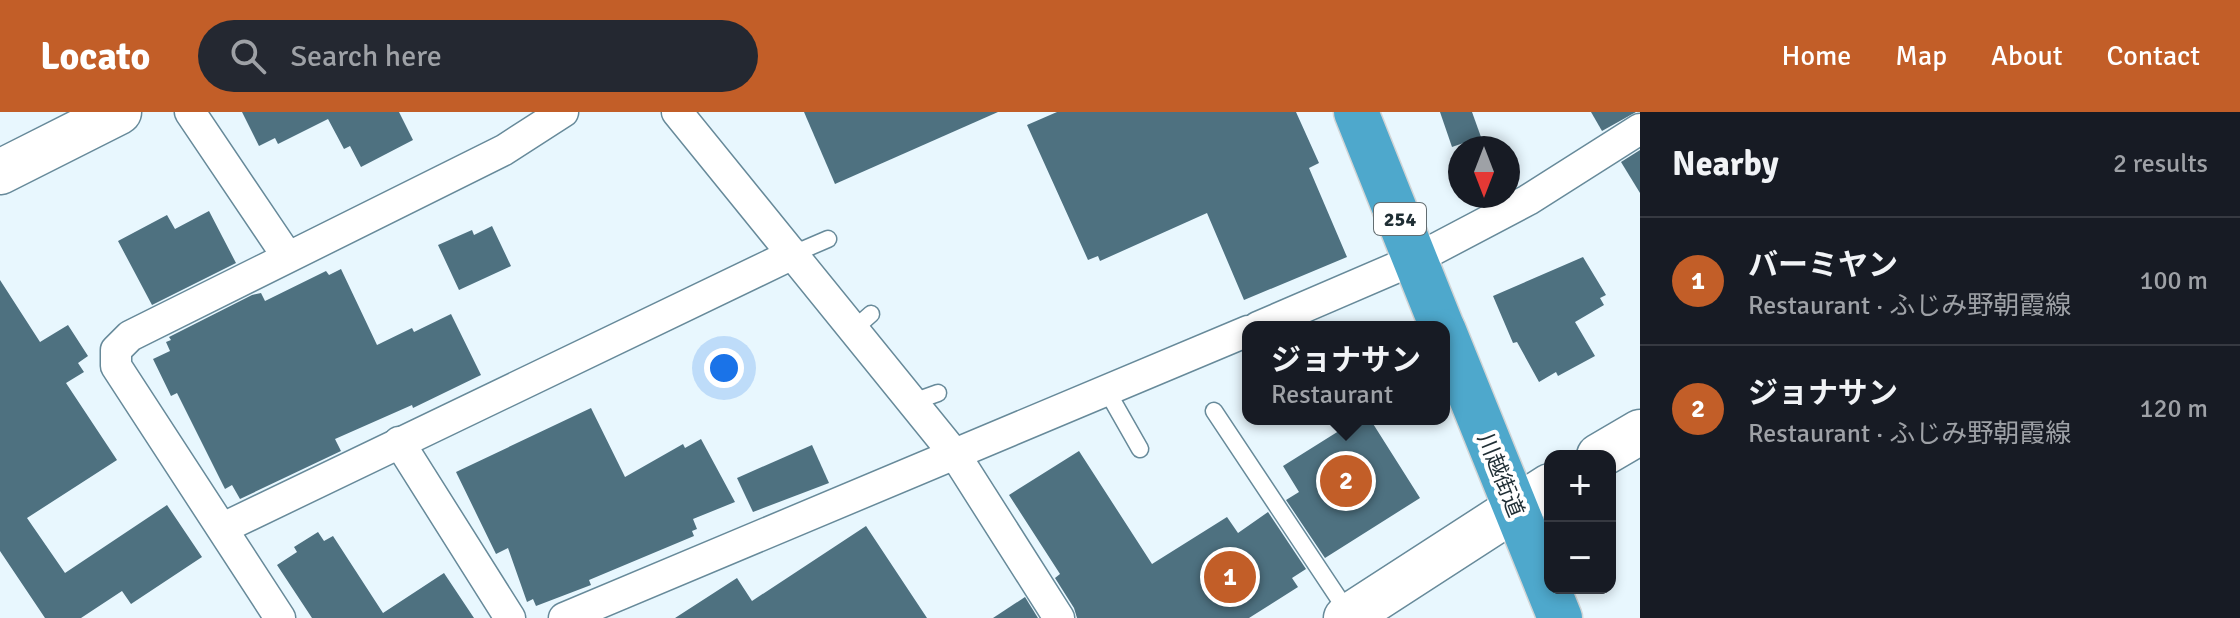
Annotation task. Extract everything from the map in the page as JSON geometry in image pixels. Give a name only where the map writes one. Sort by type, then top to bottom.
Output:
[{"type":"highway","name":"川越街道","points":[[1356,112],[1439,321]]},
{"type":"highway","name":"川越街道","points":[[1450,347],[1532,497],[1560,618]]},
{"type":"main road","points":[[0,172],[119,112]]},
{"type":"main road","points":[[1609,450],[1640,432]]},
{"type":"main road","points":[[1348,617],[1532,497]]},
{"type":"street","points":[[190,112],[287,256]]},
{"type":"street","points":[[280,618],[116,366],[116,350],[130,336],[504,150],[563,112]]},
{"type":"street","points":[[677,112],[793,254],[862,322],[925,398],[956,456],[1059,618]]},
{"type":"street","points":[[1272,321],[1416,259],[1528,200],[1640,129]]},
{"type":"street","points":[[223,528],[793,254]]},
{"type":"street","points":[[564,618],[1242,334]]},
{"type":"street","points":[[399,442],[510,618]]},
{"type":"lane","points":[[793,254],[828,239]]},
{"type":"lane","points":[[1107,391],[1140,449]]},
{"type":"lane","points":[[1214,411],[1348,617]]},
{"type":"building","points":[[242,112],[399,112],[413,140],[361,167],[350,146],[344,149],[328,119],[278,144],[275,138],[259,146]]},
{"type":"building","points":[[804,112],[998,112],[835,184]]},
{"type":"building","points":[[1057,112],[1296,112],[1319,163],[1309,168],[1347,257],[1244,300],[1207,213],[1100,261],[1098,256],[1088,260],[1027,125]]},
{"type":"building","points":[[1440,112],[1472,112],[1481,136],[1448,136]]},
{"type":"building","points":[[1591,112],[1636,112],[1602,131]]},
{"type":"building","points":[[1640,150],[1640,193],[1621,162]]},
{"type":"building","points":[[209,211],[236,263],[152,305],[118,241],[167,215],[175,229]]},
{"type":"building","points":[[492,226],[511,266],[459,290],[438,245],[472,230],[474,235]]},
{"type":"building","points":[[1583,257],[1606,295],[1600,298],[1604,305],[1575,322],[1595,356],[1558,376],[1556,372],[1539,382],[1517,342],[1513,343],[1493,296]]},
{"type":"building","points":[[341,269],[377,345],[451,314],[481,375],[413,408],[412,405],[335,439],[341,451],[240,499],[232,485],[225,489],[177,393],[171,396],[153,359],[170,351],[166,342],[171,340],[169,337],[252,295],[261,293],[265,301],[326,271],[329,275]]},
{"type":"building","points":[[0,280],[40,342],[68,325],[88,356],[78,363],[84,372],[66,383],[117,460],[27,518],[65,573],[167,505],[202,557],[131,604],[122,591],[81,618],[45,618],[0,551]]},
{"type":"building","points":[[591,408],[625,477],[683,444],[685,448],[701,439],[735,502],[693,519],[697,529],[692,531],[694,536],[589,580],[591,585],[536,606],[533,599],[527,602],[508,548],[496,554],[456,472]]},
{"type":"building","points":[[1348,425],[1374,425],[1420,498],[1325,558],[1286,500],[1299,492],[1283,466]]},
{"type":"building","points":[[812,445],[829,483],[753,512],[737,478]]},
{"type":"building","points":[[1079,451],[1152,564],[1227,517],[1238,533],[1268,512],[1306,569],[1292,578],[1298,587],[1249,618],[1077,618],[1055,578],[1060,574],[1009,495]]},
{"type":"building","points":[[866,526],[927,618],[675,618],[737,578],[752,601]]},
{"type":"building","points":[[318,532],[324,541],[333,536],[383,613],[444,573],[474,618],[312,618],[277,565],[297,552],[294,547]]},
{"type":"building","points":[[1025,597],[1038,618],[993,618]]},
{"type":"place","name":"ジョナサン","points":[[1346,481]]},
{"type":"place","name":"バーミヤン","points":[[1230,577]]}]
